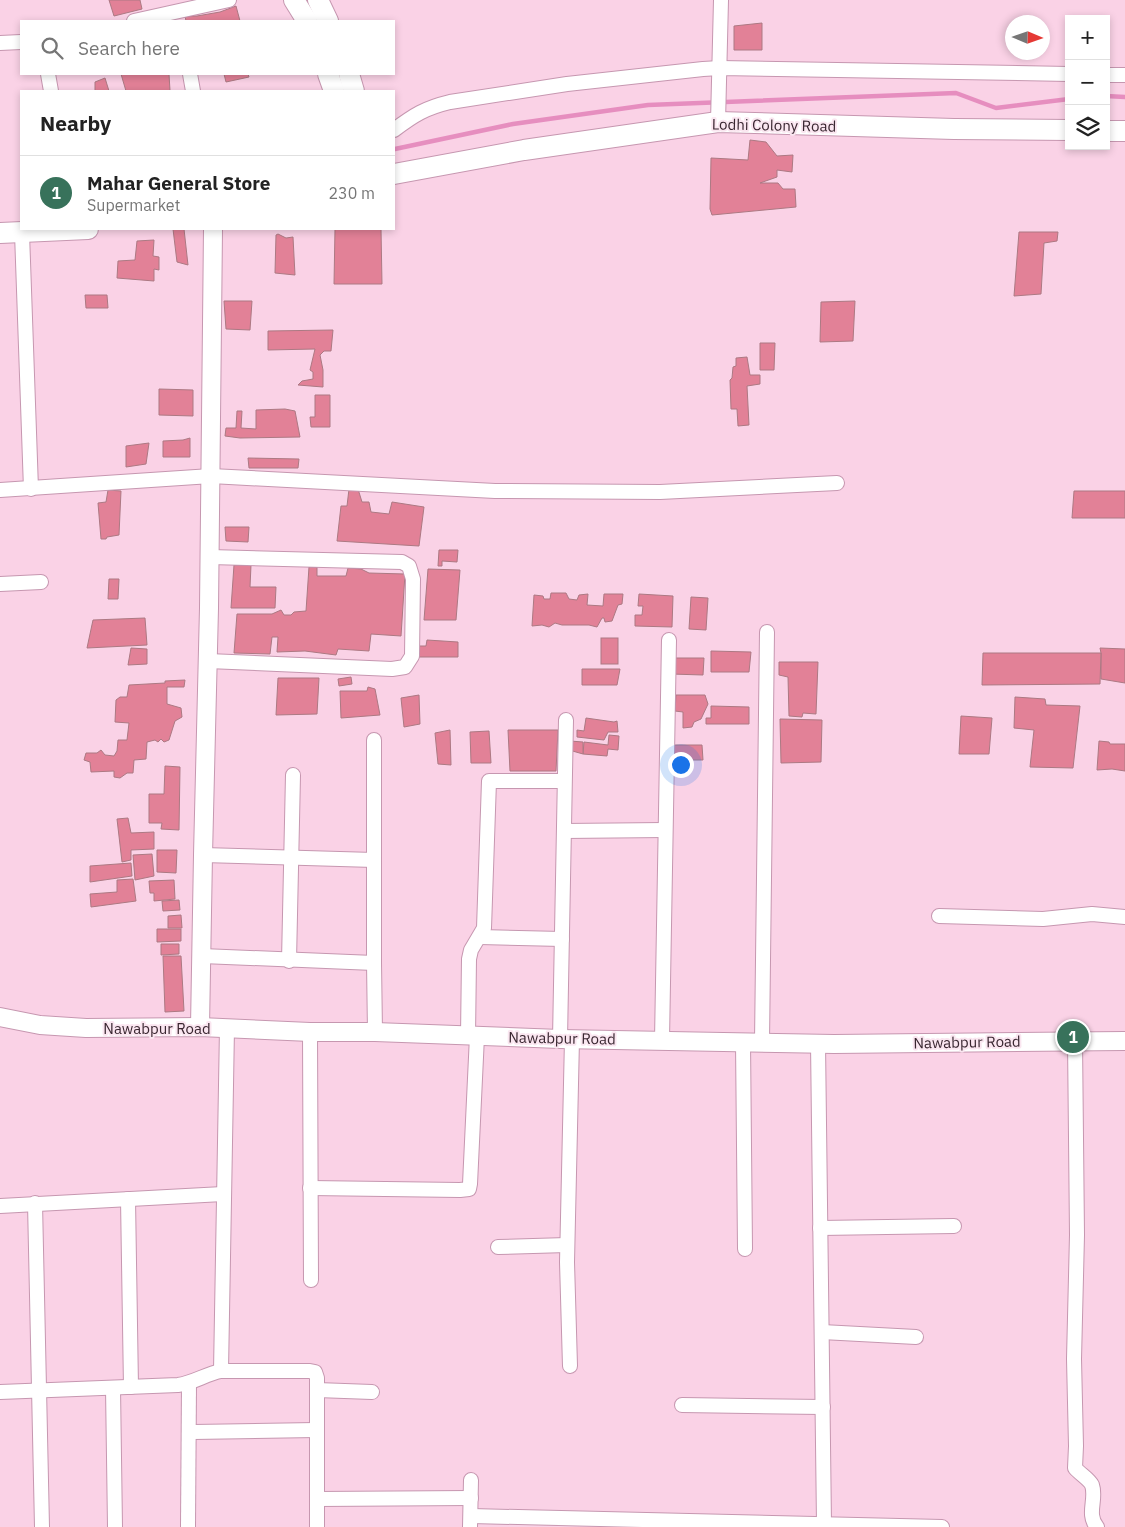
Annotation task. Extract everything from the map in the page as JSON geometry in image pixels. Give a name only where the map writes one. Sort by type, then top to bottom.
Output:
[{"type":"main road","points":[[294,0],[306,20]]},
{"type":"main road","points":[[318,0],[328,20]]},
{"type":"main road","points":[[328,75],[334,90]]},
{"type":"main road","points":[[349,75],[354,90]]},
{"type":"main road","name":"Lodhi Colony Road","points":[[395,174],[718,117],[954,129],[1065,130]]},
{"type":"main road","points":[[1110,131],[1125,132]]},
{"type":"main road","points":[[0,233],[61,230]]},
{"type":"street","points":[[143,20],[181,16],[229,0]]},
{"type":"street","points":[[718,117],[721,0]]},
{"type":"street","points":[[0,42],[20,42]]},
{"type":"street","points":[[395,129],[431,106],[450,102],[567,84],[720,68],[1065,74]]},
{"type":"street","points":[[48,75],[51,90]]},
{"type":"street","points":[[190,75],[193,90]]},
{"type":"street","points":[[1110,75],[1125,75]]},
{"type":"street","points":[[200,1026],[210,557],[213,230]]},
{"type":"street","points":[[22,232],[31,489]]},
{"type":"street","points":[[0,490],[211,476],[524,491],[660,492],[837,483]]},
{"type":"street","points":[[208,661],[399,668],[405,667],[412,656],[412,579],[408,566],[402,562],[210,557]]},
{"type":"street","points":[[0,584],[41,582]]},
{"type":"street","points":[[762,1042],[767,632]]},
{"type":"street","points":[[662,1040],[669,640]]},
{"type":"street","points":[[566,720],[562,939],[566,1039],[567,1245],[570,1366]]},
{"type":"street","points":[[374,740],[374,964],[376,1032]]},
{"type":"street","points":[[290,961],[293,775]]},
{"type":"street","points":[[310,1188],[460,1190],[469,1188],[472,1036],[469,959],[471,950],[484,928],[489,780],[564,781]]},
{"type":"street","points":[[564,831],[666,830]]},
{"type":"street","points":[[203,855],[374,860]]},
{"type":"street","points":[[939,916],[1043,919],[1092,914],[1125,917]]},
{"type":"street","points":[[480,937],[562,939]]},
{"type":"street","points":[[202,956],[374,964]]},
{"type":"street","name":"Nawabpur Road","points":[[0,1017],[40,1025],[86,1028],[200,1026],[310,1032],[376,1032],[566,1039],[818,1043],[1125,1041]]},
{"type":"street","points":[[221,1371],[227,1028]]},
{"type":"street","points":[[310,1032],[311,1280]]},
{"type":"street","points":[[743,1042],[745,1249]]},
{"type":"street","points":[[1075,1042],[1077,1235],[1074,1359],[1075,1468],[1091,1482],[1093,1490],[1092,1522],[1097,1527]]},
{"type":"street","points":[[818,1043],[824,1524]]},
{"type":"street","points":[[0,1206],[223,1194]]},
{"type":"street","points":[[128,1199],[130,1387]]},
{"type":"street","points":[[35,1203],[42,1527]]},
{"type":"street","points":[[820,1228],[954,1226]]},
{"type":"street","points":[[498,1247],[567,1245]]},
{"type":"street","points":[[822,1332],[916,1336]]},
{"type":"street","points":[[0,1392],[39,1392],[188,1384],[207,1374],[221,1371],[315,1372],[317,1378],[318,1527]]},
{"type":"street","points":[[188,1384],[188,1527]]},
{"type":"street","points":[[113,1388],[115,1527]]},
{"type":"street","points":[[317,1390],[372,1392]]},
{"type":"street","points":[[682,1405],[822,1407]]},
{"type":"street","points":[[193,1432],[316,1430]]},
{"type":"street","points":[[471,1480],[470,1522],[824,1524],[942,1527]]},
{"type":"street","points":[[317,1499],[470,1498]]},
{"type":"building","points":[[109,0],[140,0],[142,9],[114,16]]},
{"type":"building","points":[[236,6],[240,20],[186,20],[185,16],[197,16],[220,12]]},
{"type":"building","points":[[762,23],[762,50],[734,50],[734,26]]},
{"type":"building","points":[[121,75],[169,75],[170,90],[126,90]]},
{"type":"building","points":[[224,75],[248,75],[249,77],[226,82]]},
{"type":"building","points":[[105,78],[109,90],[95,90],[95,82]]},
{"type":"building","points":[[750,140],[766,142],[777,156],[793,155],[792,172],[777,170],[777,177],[760,183],[778,183],[783,189],[795,189],[796,207],[712,215],[710,209],[711,158],[748,160]]},
{"type":"building","points":[[173,230],[184,230],[188,265],[177,262]]},
{"type":"building","points":[[335,230],[381,230],[382,284],[334,284]]},
{"type":"building","points":[[1019,232],[1058,232],[1057,241],[1044,243],[1041,294],[1014,296]]},
{"type":"building","points":[[278,234],[286,238],[293,237],[295,275],[275,273],[276,235]]},
{"type":"building","points":[[154,240],[153,256],[159,257],[159,270],[154,269],[154,281],[117,278],[118,261],[135,260],[137,241]]},
{"type":"building","points":[[85,295],[107,295],[108,308],[86,308]]},
{"type":"building","points":[[224,301],[252,301],[250,330],[226,329]]},
{"type":"building","points":[[855,301],[853,341],[820,342],[821,302]]},
{"type":"building","points":[[333,330],[331,351],[324,351],[320,355],[323,370],[323,387],[298,385],[302,381],[313,379],[313,372],[310,370],[315,349],[268,350],[268,331]]},
{"type":"building","points":[[760,343],[775,343],[774,370],[760,370]]},
{"type":"building","points":[[747,357],[750,375],[760,375],[760,384],[747,386],[749,425],[738,426],[737,409],[731,409],[730,380],[733,367],[736,366],[736,358]]},
{"type":"building","points":[[159,389],[193,390],[193,416],[159,415]]},
{"type":"building","points":[[315,395],[330,395],[330,427],[311,427],[310,417],[315,417]]},
{"type":"building","points":[[285,409],[295,411],[300,437],[240,438],[225,436],[226,428],[236,428],[237,411],[242,411],[241,428],[256,429],[256,410]]},
{"type":"building","points":[[190,438],[190,457],[163,457],[163,441]]},
{"type":"building","points":[[149,443],[146,464],[126,467],[126,446]]},
{"type":"building","points":[[248,458],[299,459],[298,468],[249,468]]},
{"type":"building","points":[[349,489],[358,489],[362,502],[369,502],[371,512],[389,514],[392,502],[424,507],[419,546],[337,541],[341,506],[347,506]]},
{"type":"building","points":[[108,490],[121,491],[119,535],[101,539],[98,503],[106,502]]},
{"type":"building","points":[[1074,491],[1125,491],[1125,518],[1072,518]]},
{"type":"building","points":[[225,527],[249,527],[248,542],[226,541]]},
{"type":"building","points":[[439,550],[458,550],[457,562],[442,561],[442,566],[438,566]]},
{"type":"building","points":[[234,565],[251,565],[250,587],[276,587],[275,608],[231,608]]},
{"type":"building","points":[[309,567],[317,567],[317,576],[346,576],[348,568],[361,569],[369,573],[405,574],[401,636],[371,634],[369,651],[338,649],[336,655],[305,651],[277,652],[278,637],[272,637],[270,654],[234,653],[237,614],[272,614],[281,610],[284,615],[291,615],[294,612],[306,611]]},
{"type":"building","points":[[428,569],[460,570],[456,620],[424,620]]},
{"type":"building","points":[[109,579],[119,579],[118,599],[108,599]]},
{"type":"building","points":[[551,593],[566,593],[569,599],[577,600],[579,595],[588,594],[587,605],[603,606],[604,594],[623,594],[622,604],[618,605],[612,621],[605,622],[604,618],[602,618],[597,627],[555,623],[549,627],[542,625],[532,626],[534,595],[550,599]]},
{"type":"building","points":[[639,594],[673,596],[672,627],[635,626],[635,615],[642,615],[643,606],[638,606]]},
{"type":"building","points":[[691,597],[708,598],[706,630],[689,629]]},
{"type":"building","points":[[145,618],[147,645],[87,648],[93,620]]},
{"type":"building","points":[[601,638],[618,638],[618,664],[601,664]]},
{"type":"building","points":[[427,640],[458,642],[458,657],[417,657],[418,646],[426,646]]},
{"type":"building","points":[[131,648],[147,649],[147,664],[128,665]]},
{"type":"building","points":[[1100,648],[1125,649],[1125,683],[1101,679]]},
{"type":"building","points":[[711,651],[751,652],[749,672],[711,672]]},
{"type":"building","points":[[983,653],[1101,653],[1100,684],[982,685]]},
{"type":"building","points":[[671,658],[704,658],[703,675],[671,674]]},
{"type":"building","points":[[779,662],[818,662],[816,714],[803,713],[802,717],[789,716],[788,677],[779,675]]},
{"type":"building","points":[[582,669],[620,669],[617,685],[582,685]]},
{"type":"building","points":[[351,677],[352,684],[339,686],[338,679]]},
{"type":"building","points":[[278,678],[319,678],[317,714],[276,715]]},
{"type":"building","points":[[185,680],[184,687],[167,687],[167,704],[181,708],[182,717],[175,721],[169,740],[164,742],[161,739],[158,742],[155,740],[147,742],[146,759],[134,760],[133,773],[127,773],[120,778],[114,777],[114,771],[91,772],[90,762],[84,760],[86,753],[97,753],[101,750],[105,755],[114,756],[117,751],[118,740],[127,740],[129,723],[115,722],[116,700],[120,697],[127,697],[129,685]]},
{"type":"building","points":[[368,687],[375,689],[380,715],[341,718],[340,691],[367,691]]},
{"type":"building","points":[[419,695],[420,724],[404,727],[401,698]]},
{"type":"building","points":[[676,695],[705,695],[708,704],[701,719],[694,722],[692,727],[683,728],[683,712],[675,711]]},
{"type":"building","points":[[1015,697],[1045,699],[1046,705],[1080,706],[1073,768],[1030,767],[1034,730],[1014,728]]},
{"type":"building","points":[[711,706],[749,707],[749,724],[706,724],[706,718],[711,718]]},
{"type":"building","points":[[961,716],[992,718],[989,754],[959,754]]},
{"type":"building","points":[[586,718],[617,721],[618,732],[608,732],[604,740],[577,737],[577,730],[584,731]]},
{"type":"building","points":[[780,719],[822,720],[821,762],[781,763]]},
{"type":"building","points":[[450,730],[451,765],[438,764],[435,733]]},
{"type":"building","points":[[508,730],[558,730],[556,771],[510,771]]},
{"type":"building","points":[[489,731],[491,763],[471,763],[470,732]]},
{"type":"building","points":[[609,735],[619,736],[618,750],[608,749],[607,756],[583,754],[584,742],[608,745]]},
{"type":"building","points":[[570,741],[583,742],[583,754],[569,750]]},
{"type":"building","points":[[1099,741],[1109,742],[1110,744],[1125,744],[1125,771],[1112,769],[1097,770]]},
{"type":"building","points":[[671,745],[702,745],[703,760],[672,760]]},
{"type":"building","points":[[165,766],[180,767],[179,830],[161,829],[162,823],[149,823],[149,794],[164,794]]},
{"type":"building","points":[[128,818],[131,833],[154,832],[154,849],[131,850],[131,860],[122,862],[117,819]]},
{"type":"building","points":[[157,850],[177,850],[176,873],[157,872]]},
{"type":"building","points":[[152,854],[154,876],[135,880],[133,855]]},
{"type":"building","points":[[131,863],[132,876],[90,882],[90,866]]},
{"type":"building","points":[[133,879],[136,901],[91,907],[90,894],[117,892],[117,880]]},
{"type":"building","points":[[174,880],[175,899],[154,901],[154,893],[150,893],[149,881]]},
{"type":"building","points":[[179,900],[180,910],[163,911],[162,901]]},
{"type":"building","points":[[181,915],[182,928],[168,928],[168,916]]},
{"type":"building","points":[[157,929],[181,929],[181,941],[157,942]]},
{"type":"building","points":[[161,944],[179,944],[179,954],[161,955]]},
{"type":"building","points":[[163,956],[181,956],[184,1011],[165,1012]]},
{"type":"waterway","points":[[395,149],[513,124],[648,105],[956,93],[996,108],[1065,99]]},
{"type":"waterway","points":[[1110,96],[1125,97]]},
{"type":"place","name":"Mahar General Store","points":[[1073,1037]]}]
